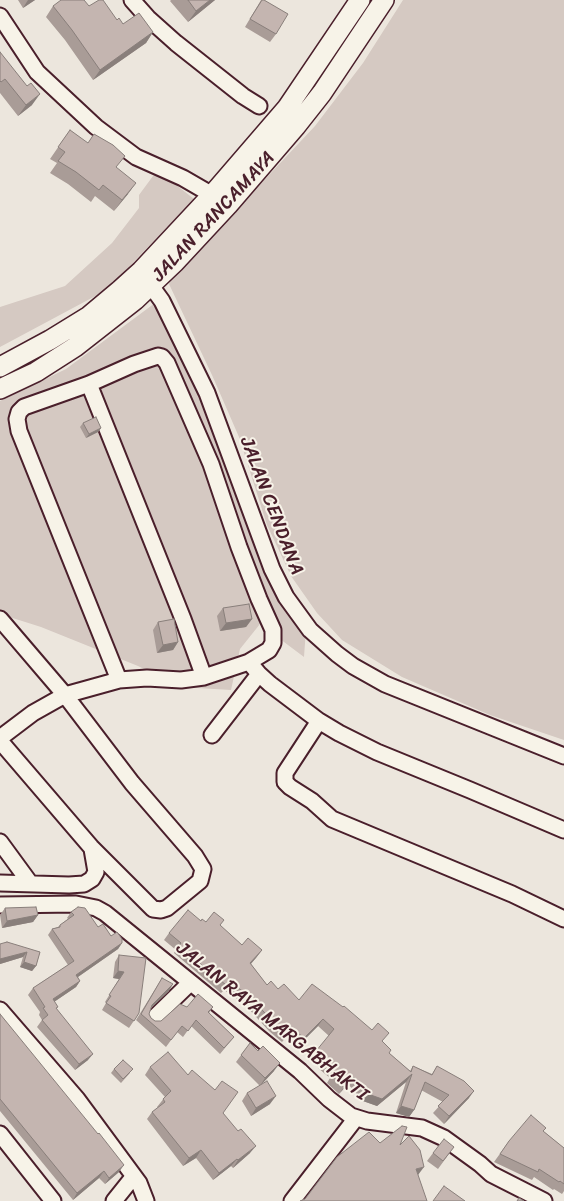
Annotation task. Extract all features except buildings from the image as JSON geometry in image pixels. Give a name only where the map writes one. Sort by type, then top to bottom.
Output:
[{"type":"street","points":[[132,0],[148,18],[176,43],[258,106]]},
{"type":"street","name":"JALAN RANCAMAYA","points":[[220,200],[287,108],[360,0]]},
{"type":"street","name":"JALAN RANCAMAYA","points":[[0,389],[36,372],[68,352],[100,328],[220,200],[310,108],[384,0]]},
{"type":"street","points":[[0,16],[37,72],[96,127],[136,157],[184,178],[220,200]]},
{"type":"street","name":"JALAN RANCAMAYA","points":[[0,367],[89,316],[120,290],[146,278]]},
{"type":"street","name":"JALAN CENDANA","points":[[146,278],[162,302],[207,393],[246,495],[269,563],[286,597],[310,630],[345,660],[386,684],[564,756]]},
{"type":"street","points":[[0,618],[65,695],[132,783],[195,856],[203,869],[200,881],[167,908],[156,910],[147,904],[91,847],[0,739],[33,714],[65,695],[119,680],[147,678],[181,680],[204,677],[249,662],[269,650],[273,643],[274,634],[239,547],[211,464],[167,363],[162,357],[153,357],[89,384],[24,407],[19,412],[17,419],[19,431],[119,680]]},
{"type":"street","points":[[89,384],[183,619],[204,677]]},
{"type":"street","points":[[249,662],[258,674],[339,734],[377,752],[564,830]]},
{"type":"street","points":[[212,735],[258,674]]},
{"type":"street","points":[[319,721],[285,773],[285,782],[290,787],[312,801],[332,819],[512,894],[564,919]]},
{"type":"street","points":[[0,842],[30,883]]},
{"type":"street","points":[[0,883],[70,885],[88,882],[96,872],[91,847]]},
{"type":"street","name":"JALAN RAYA MARGABHAKTI","points":[[0,905],[76,904],[96,908],[114,920],[294,1066],[339,1107],[356,1118],[412,1126],[444,1138],[490,1174],[544,1201]]},
{"type":"street","points":[[154,1018],[190,983]]},
{"type":"street","points":[[0,1010],[77,1099],[134,1176],[142,1188],[146,1201]]},
{"type":"street","points":[[292,1201],[356,1118]]},
{"type":"street","points":[[0,1134],[6,1156],[53,1201]]},
{"type":"street","points":[[114,1201],[134,1176]]},
{"type":"shaded area","points":[[403,0],[564,0],[564,740],[490,715],[402,677],[342,640],[317,613],[291,576],[267,525],[239,437],[169,284],[172,278],[315,126],[363,63]]},
{"type":"shaded area","points":[[161,173],[194,199],[123,273],[101,293],[0,347],[0,307],[65,286],[112,243],[139,208],[139,195],[153,176]]},
{"type":"shaded area","points":[[155,303],[222,436],[306,629],[304,657],[260,624],[240,649],[231,690],[180,687],[138,666],[41,627],[0,614],[0,401],[66,369]]}]
